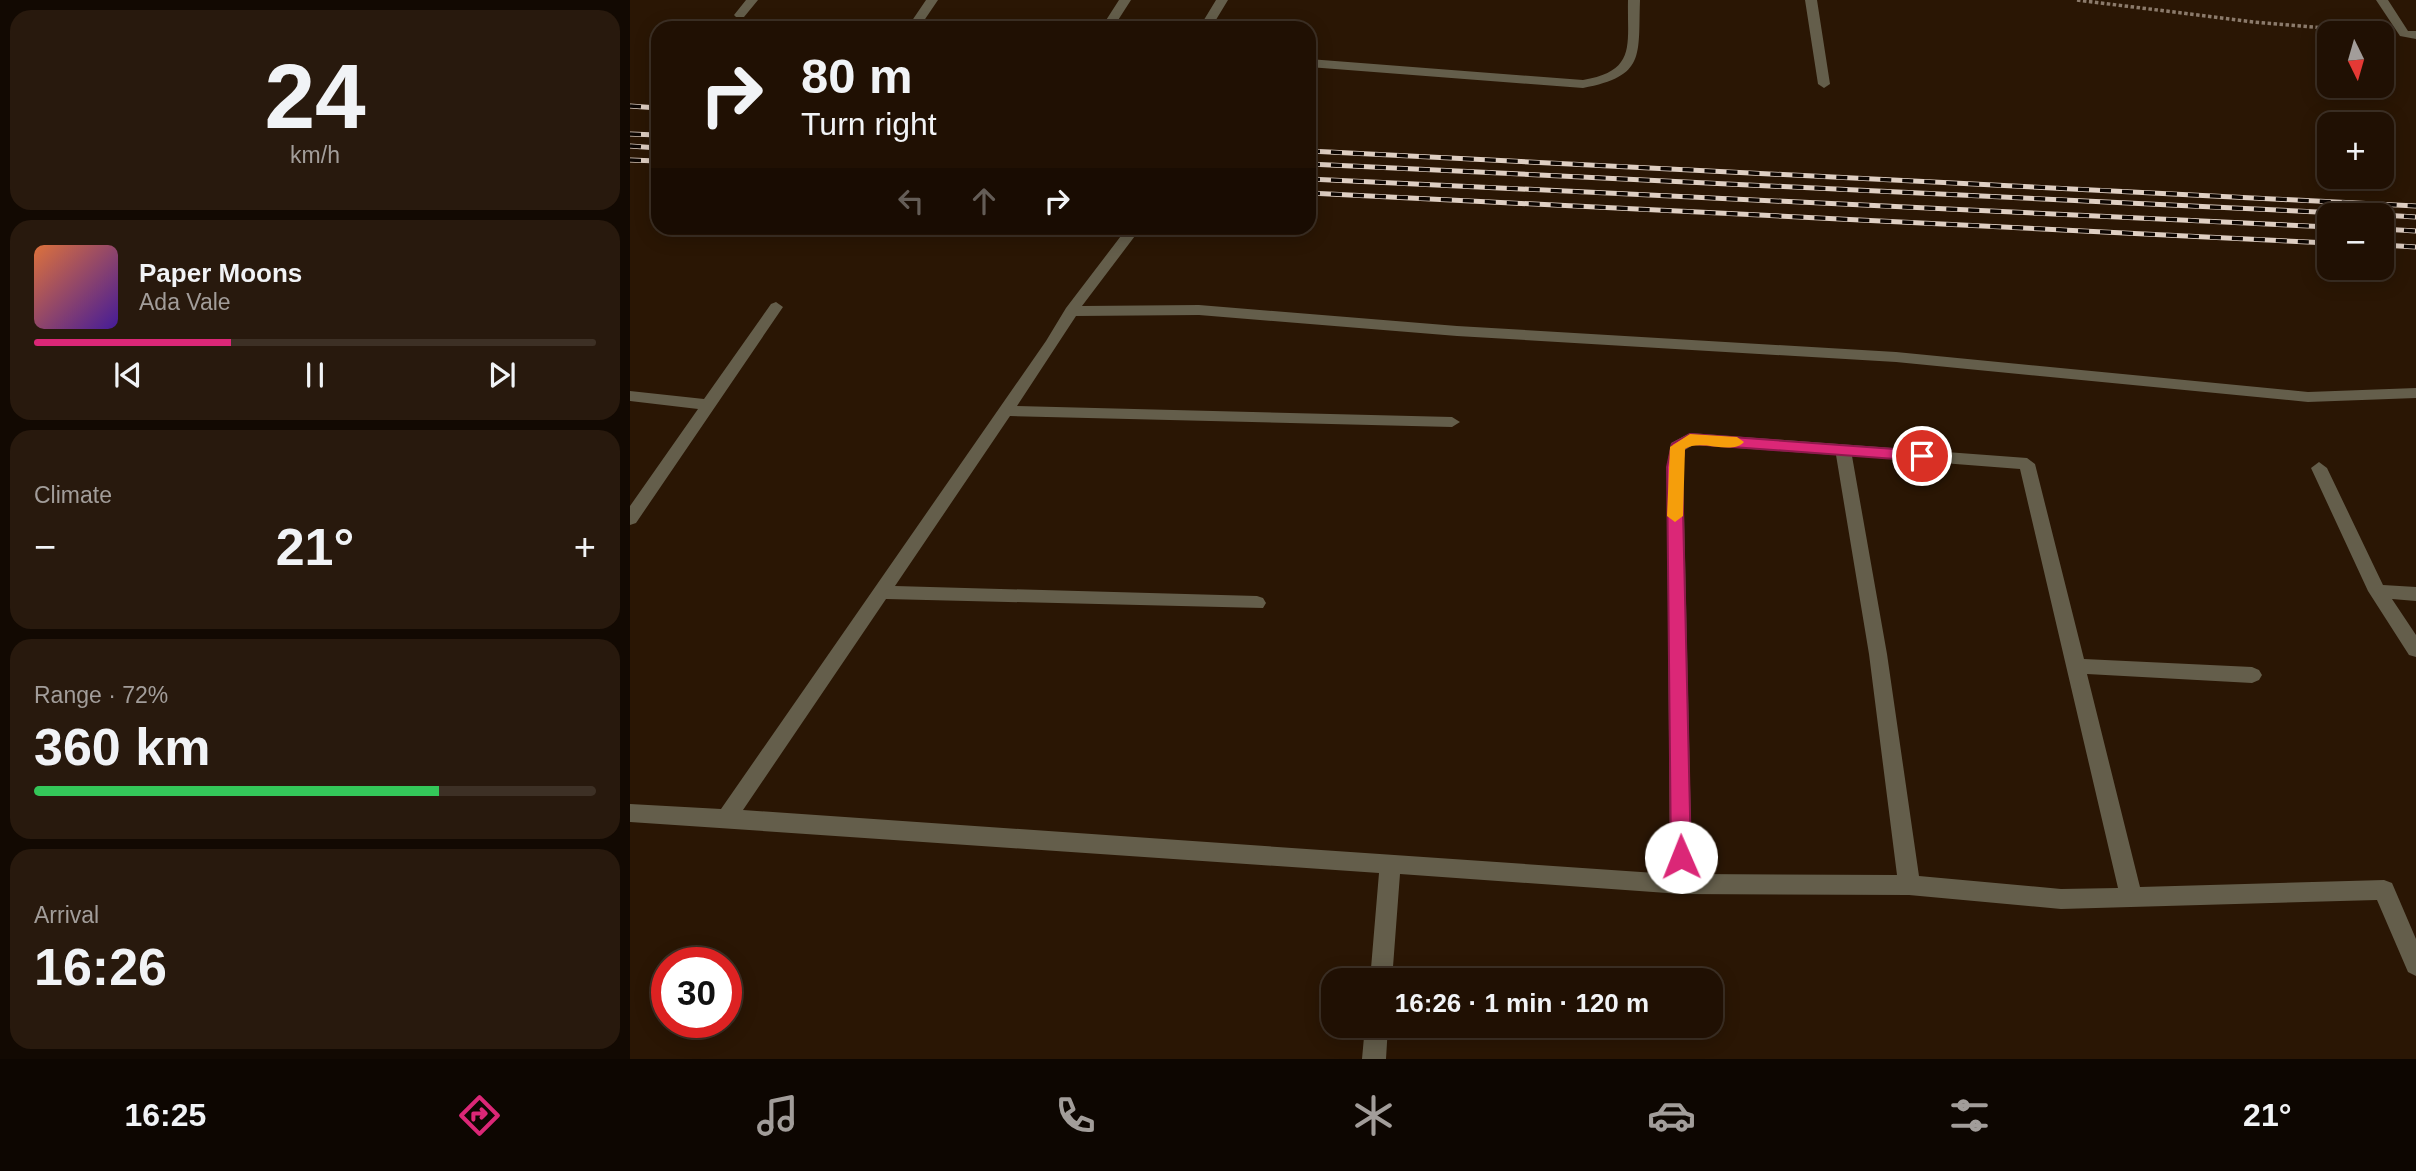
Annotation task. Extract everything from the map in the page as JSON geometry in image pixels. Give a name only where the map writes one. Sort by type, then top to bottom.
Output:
[{"type":"street","points":[[740,15],[752,0]]},
{"type":"street","points":[[918,21],[932,0]]},
{"type":"street","points":[[1112,21],[1125,0]]},
{"type":"street","points":[[1209,21],[1222,0]]},
{"type":"street","points":[[1316,64],[1583,84],[1603,82],[1621,75],[1630,65],[1634,0]]},
{"type":"street","points":[[1811,0],[1824,84]]},
{"type":"street","points":[[2382,0],[2410,35]]},
{"type":"street","points":[[726,818],[1006,411],[1071,311],[1129,235]]},
{"type":"street","points":[[630,519],[776,307]]},
{"type":"street","points":[[1071,311],[1199,310],[1457,331],[1896,357],[2308,397],[2416,393]]},
{"type":"street","points":[[630,396],[710,405]]},
{"type":"street","points":[[1006,411],[1452,422]]},
{"type":"street","points":[[1681,884],[1675,467],[1677,447],[1690,439],[2027,464],[2132,899]]},
{"type":"street","points":[[1843,450],[1878,654],[1909,885]]},
{"type":"street","points":[[2319,468],[2377,591],[2416,650]]},
{"type":"street","points":[[2377,591],[2416,594]]},
{"type":"street","points":[[880,592],[1257,603]]},
{"type":"street","points":[[2077,666],[2252,675]]},
{"type":"street","points":[[630,813],[1681,884],[1909,885],[2060,899],[2384,890],[2416,965]]},
{"type":"street","points":[[1382,968],[1390,866]]},
{"type":"street","points":[[1374,1059],[1376,1038]]},
{"type":"path","points":[[2077,0],[2254,22],[2410,35]]},
{"type":"railway","points":[[630,106],[651,108]]},
{"type":"railway","points":[[630,134],[651,135]]},
{"type":"railway","points":[[630,146],[651,148]]},
{"type":"railway","points":[[1316,151],[2416,206]]},
{"type":"railway","points":[[630,160],[651,161]]},
{"type":"railway","points":[[1316,164],[2317,212]]},
{"type":"railway","points":[[1316,179],[2317,226]]},
{"type":"railway","points":[[1316,193],[2317,242]]},
{"type":"railway","points":[[2394,216],[2416,217]]},
{"type":"railway","points":[[2394,230],[2416,231]]},
{"type":"railway","points":[[2394,246],[2416,247]]},
{"type":"slow traffic","points":[[1675,516],[1677,447],[1690,439],[1737,442]]},
{"type":"route","points":[[1681,857],[1675,467],[1677,447],[1690,439],[1922,456]]}]
